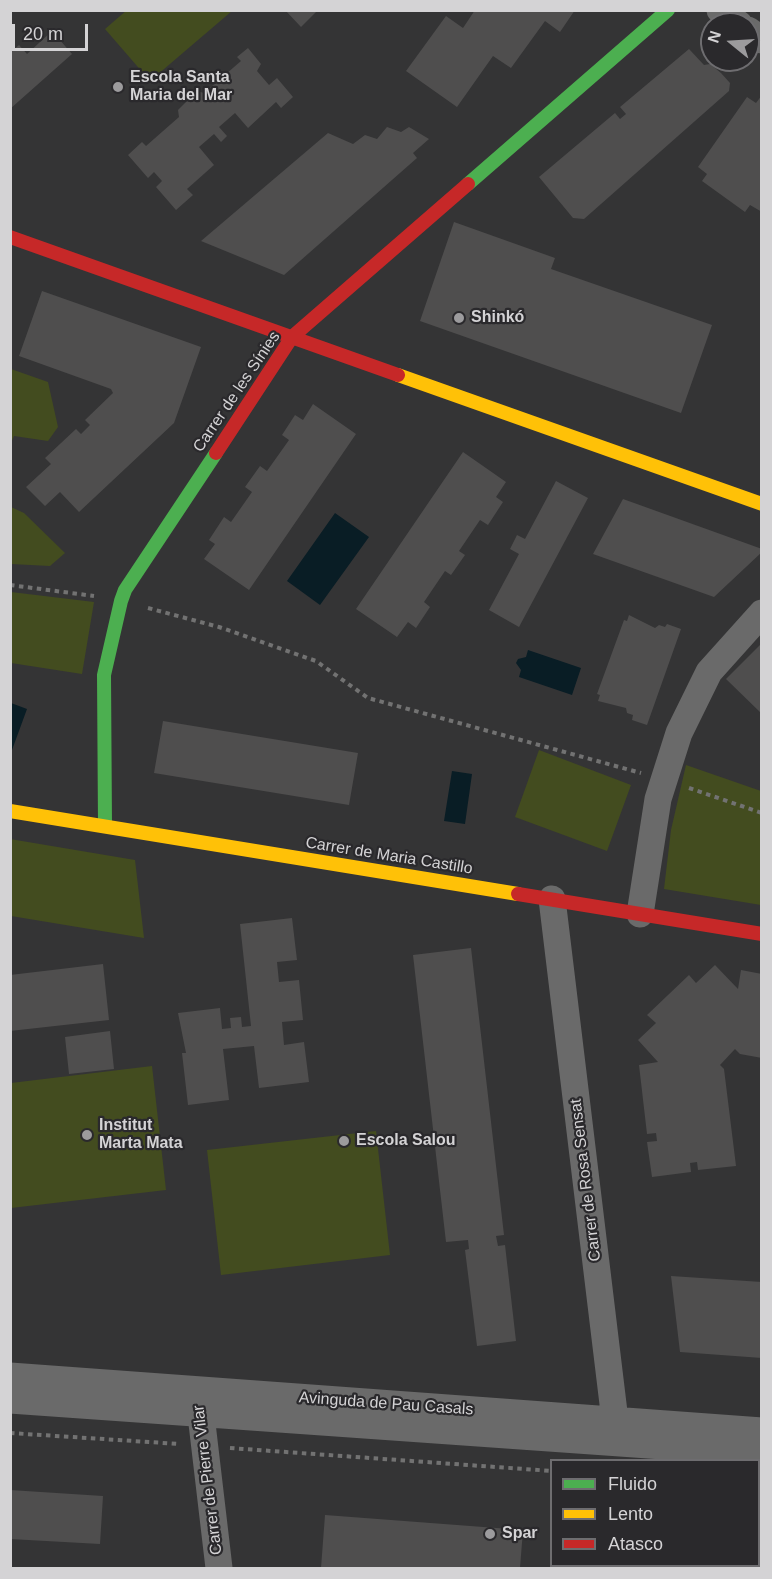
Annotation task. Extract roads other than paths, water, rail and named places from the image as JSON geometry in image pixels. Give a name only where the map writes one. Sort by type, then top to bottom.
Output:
[{"type":"street","name":"Carrer de les Sínies","points":[[105,826],[104,675],[125,590],[292,337],[668,10]]},
{"type":"street","points":[[10,237],[762,504]]},
{"type":"street","points":[[640,914],[658,799],[679,733],[709,672],[762,613]]},
{"type":"street","name":"Carrer de Maria Castillo","points":[[10,811],[762,933]]},
{"type":"street","name":"Carrer de Rosa Sensat","points":[[552,899],[617,1441]]},
{"type":"street","name":"Avinguda de Pau Casals","points":[[10,1376],[199,1402],[762,1453]]},
{"type":"street","name":"Avinguda de Pau Casals","points":[[10,1400],[199,1402]]},
{"type":"street","name":"Carrer de Pierre Vilar","points":[[199,1402],[219,1569]]},
{"type":"street","name":"Avinguda de Pau Casals","points":[[617,1441],[762,1431]]},
{"type":"water","points":[[335,513],[369,537],[320,605],[287,581]]},
{"type":"water","points":[[528,650],[581,668],[572,695],[519,677],[521,670],[516,663],[518,659],[526,657]]},
{"type":"water","points":[[11,703],[27,709],[12,750],[10,749]]},
{"type":"water","points":[[452,771],[472,774],[465,824],[444,821]]},
{"type":"place","name":"Escola Santa Maria del Mar","points":[[118,87]]},
{"type":"place","name":"Shinkó","points":[[459,318]]},
{"type":"place","name":"Institut Marta Mata","points":[[87,1135]]},
{"type":"place","name":"Escola Salou","points":[[344,1141]]},
{"type":"place","name":"Spar","points":[[490,1534]]}]
